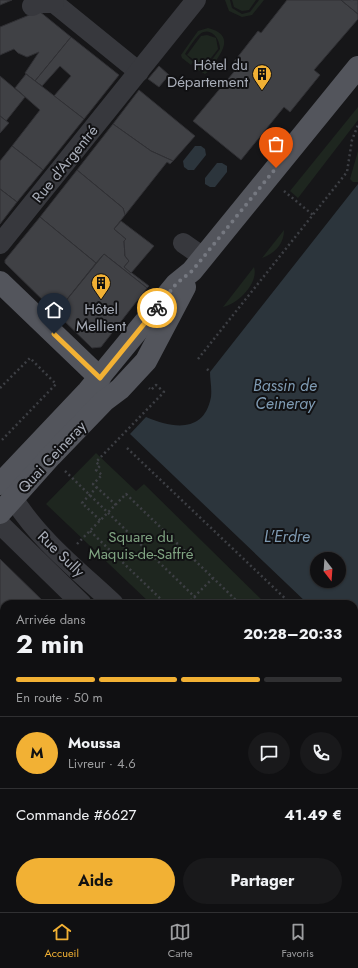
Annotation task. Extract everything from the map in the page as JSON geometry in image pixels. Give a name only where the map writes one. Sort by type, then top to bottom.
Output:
[{"type":"main road","name":"Quai Ceineray","points":[[4,498],[176,284],[198,264],[358,66]]},
{"type":"main road","name":"Quai Ceineray","points":[[4,498],[20,489],[104,401],[120,389],[146,361],[198,264]]},
{"type":"main road","points":[[0,282],[15,307],[100,378],[104,401]]},
{"type":"street","name":"Rue d'Argentré","points":[[0,244],[195,0]]},
{"type":"street","points":[[43,2],[134,77]]},
{"type":"street","points":[[184,242],[198,264]]},
{"type":"street","name":"Rue Sully","points":[[4,498],[110,600]]},
{"type":"street","name":"Rue Sully","points":[[0,524],[78,600]]},
{"type":"path","points":[[351,0],[358,6]]},
{"type":"path","points":[[198,359],[347,172],[352,140],[358,125]]},
{"type":"path","points":[[288,194],[313,215]]},
{"type":"path","points":[[0,388],[30,358],[56,384],[0,442]]},
{"type":"path","points":[[207,369],[210,372]]},
{"type":"path","points":[[116,505],[93,484],[102,475],[96,470],[100,466],[96,462],[164,392],[156,385],[151,390],[145,383]]},
{"type":"path","points":[[127,448],[287,600]]},
{"type":"path","points":[[80,486],[198,600]]},
{"type":"path","points":[[97,487],[82,503],[100,520]]},
{"type":"path","points":[[64,557],[126,494],[236,600]]},
{"type":"path","points":[[90,531],[162,600]]},
{"type":"path","points":[[191,600],[213,578]]},
{"type":"green space","points":[[225,0],[230,0],[232,8],[242,14],[250,12],[259,0],[264,0],[252,15],[242,17],[229,11]]},
{"type":"green space","points":[[232,0],[256,0],[249,10],[242,11],[234,7]]},
{"type":"green space","points":[[208,28],[223,37],[224,46],[210,70],[205,74],[193,67],[195,63],[205,69],[220,49],[217,38],[214,35],[204,32],[194,41],[185,54],[193,62],[191,65],[182,58],[181,55],[198,31]]},
{"type":"green space","points":[[207,35],[216,38],[218,49],[204,67],[187,55],[201,36]]},
{"type":"green space","points":[[358,107],[358,120],[298,198],[290,191]]},
{"type":"green space","points":[[358,151],[358,182],[353,182],[350,179]]},
{"type":"green space","points":[[284,230],[282,240],[275,251],[262,258]]},
{"type":"green space","points":[[254,267],[255,273],[253,280],[246,292],[235,302],[223,307]]},
{"type":"green space","name":"Square du Maquis-de-Saffré","points":[[96,453],[136,491],[144,484],[262,600],[147,600],[46,504]]},
{"type":"water","points":[[195,146],[201,146],[205,149],[206,155],[194,170],[188,170],[184,167],[183,161]]},
{"type":"water","points":[[217,163],[222,163],[227,166],[227,172],[215,187],[210,187],[205,184],[205,178]]},
{"type":"water","name":"Bassin de Ceineray","points":[[358,184],[358,600],[304,600],[130,434],[146,417],[166,424],[186,425],[194,422],[202,417],[207,409],[211,397],[210,372]]},
{"type":"building","points":[[0,0],[12,0],[0,5]]},
{"type":"building","name":"Hôtel du Département","points":[[287,0],[341,0],[358,14],[358,19],[314,70],[320,75],[290,112],[284,107],[241,160],[193,121],[238,67],[233,63],[258,31],[261,33]]},
{"type":"building","points":[[341,0],[358,0],[358,14]]},
{"type":"building","points":[[39,11],[71,37],[35,81],[25,73],[39,52],[27,57],[18,53],[14,49],[0,55],[0,27]]},
{"type":"building","points":[[71,37],[119,75],[84,119],[54,96],[71,76],[60,66],[42,86],[35,81]]},
{"type":"building","points":[[159,66],[169,75],[159,87],[148,79]]},
{"type":"building","points":[[26,74],[84,119],[43,170],[12,146],[40,110],[15,88]]},
{"type":"building","points":[[0,76],[25,97],[6,121],[0,116]]},
{"type":"building","points":[[139,90],[195,136],[173,161],[151,151],[113,124]]},
{"type":"building","points":[[0,116],[9,123],[0,133]]},
{"type":"building","points":[[113,124],[151,151],[173,161],[170,164],[167,162],[125,215],[123,208],[77,170]]},
{"type":"building","points":[[12,146],[43,170],[17,202],[0,189],[0,161]]},
{"type":"building","points":[[77,170],[123,208],[125,215],[114,229],[126,239],[124,241],[125,256],[129,261],[124,267],[149,286],[147,288],[104,254],[96,263],[40,217]]},
{"type":"building","points":[[0,189],[17,202],[0,224]]},
{"type":"building","points":[[40,217],[96,263],[56,313],[5,263],[5,260]]},
{"type":"building","points":[[121,221],[154,246],[131,273],[124,267],[129,261],[125,256],[124,241],[126,239],[114,229]]},
{"type":"building","name":"Hôtel Mellient","points":[[104,254],[147,288],[101,347],[92,348],[56,313]]},
{"type":"building","points":[[0,559],[42,600],[0,600]]},
{"type":"way so far","points":[[157,308],[176,284],[192,271],[276,168]]},
{"type":"place","name":"Hôtel du Département","points":[[262,91]]},
{"type":"place","name":"Hôtel Mellient","points":[[101,300]]},
{"type":"route","points":[[54,334],[100,378],[157,308]]},
{"type":"water label","name":"L'Erdre","points":[[287,536]]}]
